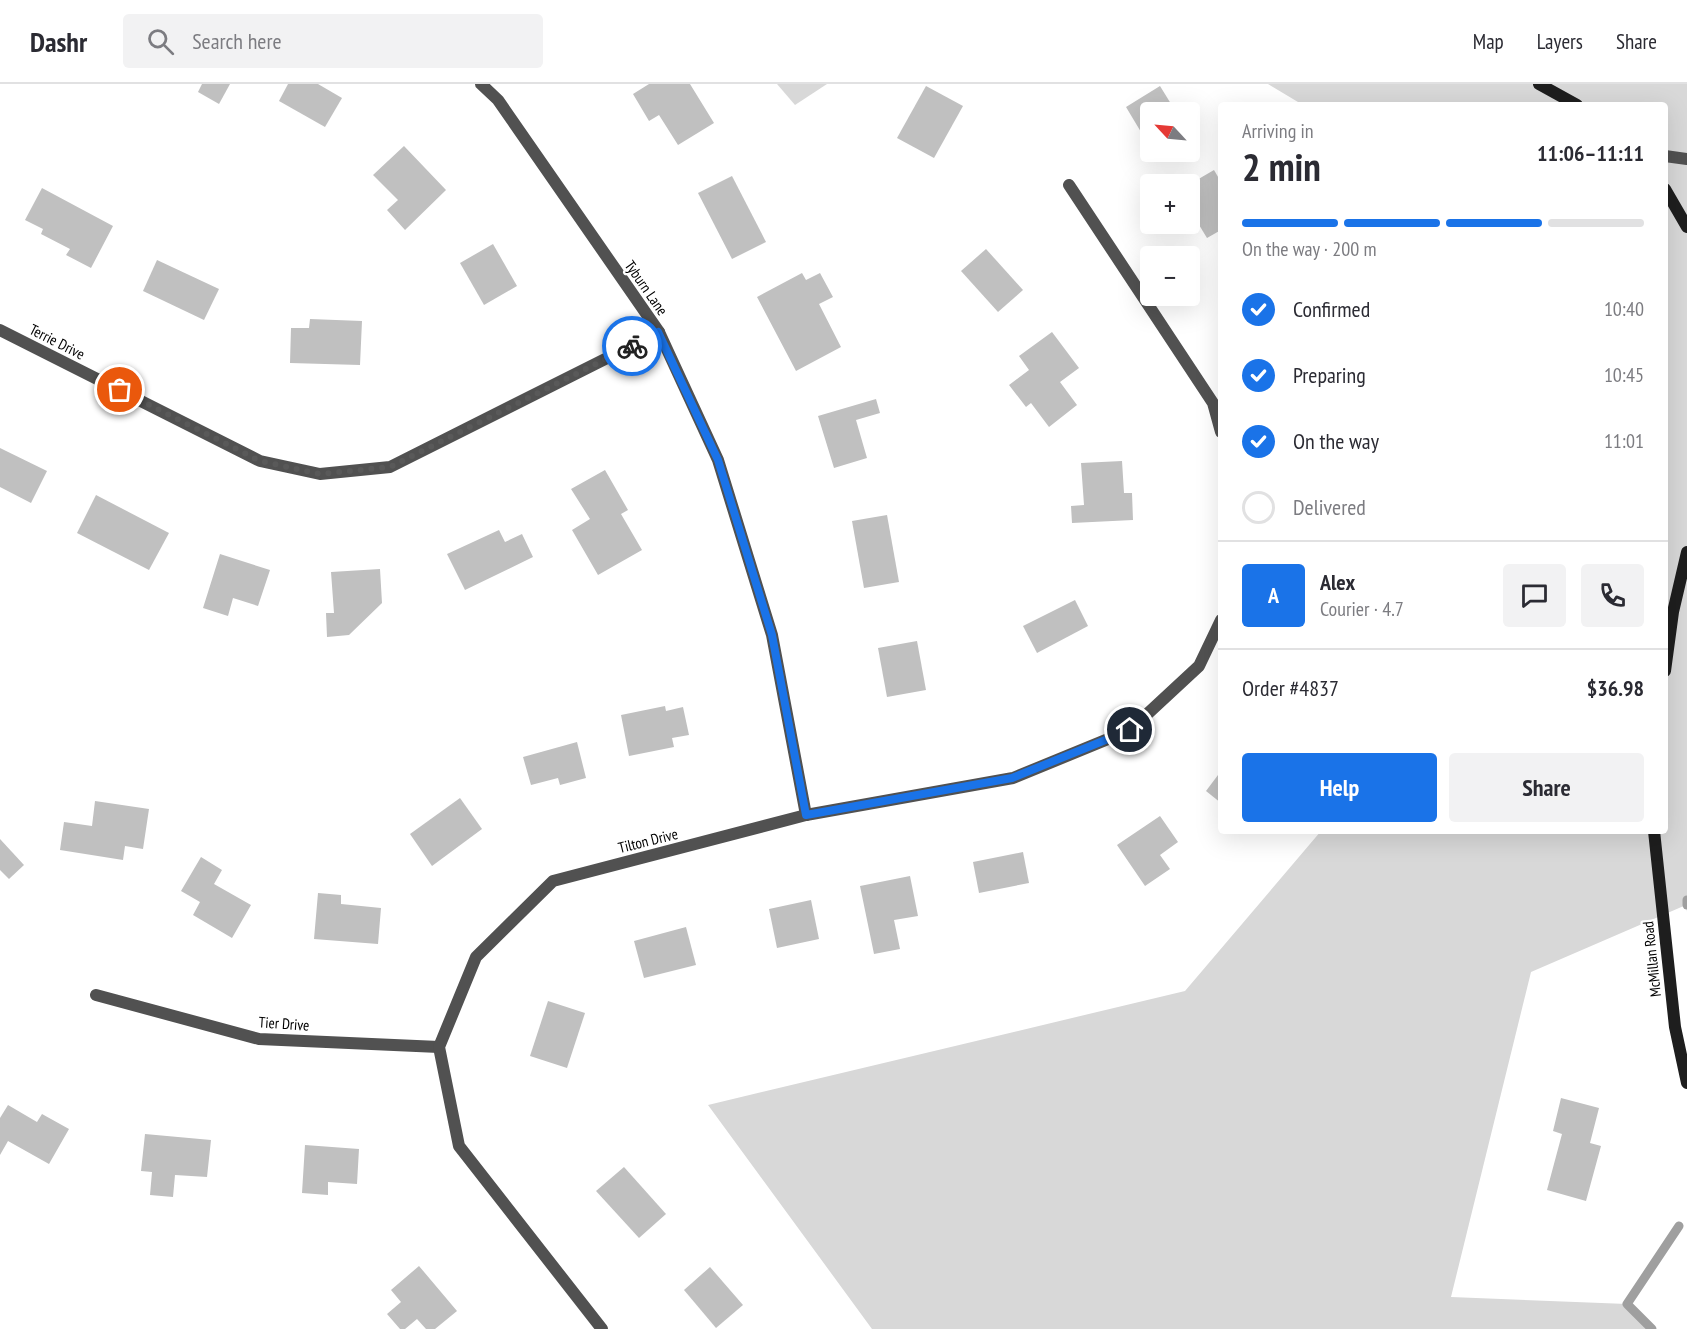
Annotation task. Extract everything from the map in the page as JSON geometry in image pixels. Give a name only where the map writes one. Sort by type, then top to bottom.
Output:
[{"type":"street","name":"Tyburn Lane","points":[[481,84],[498,100],[658,332],[718,460],[772,635],[806,815]]},
{"type":"street","points":[[1539,84],[1572,102]]},
{"type":"street","points":[[1668,156],[1687,159]]},
{"type":"street","points":[[1069,185],[1213,403],[1218,421]]},
{"type":"street","points":[[1668,194],[1687,227]]},
{"type":"street","name":"Terrie Drive","points":[[0,330],[260,461],[320,474],[390,467],[658,332]]},
{"type":"street","points":[[1668,649],[1673,612],[1687,552]]},
{"type":"street","name":"Tilton Drive","points":[[439,1047],[476,957],[553,881],[806,815],[1012,778],[1130,730],[1199,666],[1218,626]]},
{"type":"street","name":"McMillan Road","points":[[1654,834],[1675,1027],[1687,1083]]},
{"type":"street","name":"Tier Drive","points":[[96,995],[259,1039],[439,1047]]},
{"type":"street","points":[[439,1047],[459,1146],[602,1329]]},
{"type":"shaded area","points":[[777,84],[827,84],[795,105]]},
{"type":"shaded area","points":[[1268,84],[1687,84],[1687,912],[1686,905],[1531,972],[1451,1297],[1627,1304],[1652,1329],[872,1329],[708,1105],[1185,991],[1318,834],[1668,834],[1668,102],[1298,102]]},
{"type":"building","points":[[202,84],[230,84],[219,104],[198,92]]},
{"type":"building","points":[[288,84],[318,84],[342,98],[325,127],[279,101]]},
{"type":"building","points":[[649,84],[690,84],[714,123],[678,145],[659,115],[649,121],[633,94]]},
{"type":"building","points":[[926,86],[963,106],[934,158],[897,138]]},
{"type":"building","points":[[1160,86],[1170,102],[1140,102],[1140,130],[1126,107]]},
{"type":"building","points":[[404,146],[446,190],[405,230],[387,210],[398,200],[373,175]]},
{"type":"building","points":[[1214,170],[1218,177],[1218,232],[1207,238],[1200,226],[1200,178]]},
{"type":"building","points":[[732,176],[766,242],[732,259],[698,193]]},
{"type":"building","points":[[42,188],[113,226],[91,268],[66,255],[70,249],[41,234],[43,229],[25,220]]},
{"type":"building","points":[[493,244],[517,286],[484,305],[460,263]]},
{"type":"building","points":[[986,249],[1023,290],[998,312],[961,271]]},
{"type":"building","points":[[157,260],[219,289],[204,320],[143,291]]},
{"type":"building","points":[[802,273],[806,280],[820,273],[833,297],[819,304],[841,347],[796,371],[757,297]]},
{"type":"building","points":[[310,319],[362,321],[360,365],[290,363],[291,328],[309,328]]},
{"type":"building","points":[[1052,332],[1079,368],[1060,382],[1077,405],[1049,427],[1031,403],[1026,407],[1009,385],[1029,370],[1019,356]]},
{"type":"building","points":[[876,399],[880,413],[856,420],[867,458],[834,468],[818,416]]},
{"type":"building","points":[[0,448],[47,471],[31,503],[0,487]]},
{"type":"building","points":[[1122,461],[1124,493],[1132,493],[1133,520],[1072,523],[1071,506],[1084,505],[1081,463]]},
{"type":"building","points":[[605,470],[628,510],[621,514],[642,550],[598,575],[572,530],[590,519],[571,489]]},
{"type":"building","points":[[96,495],[169,533],[149,570],[77,533]]},
{"type":"building","points":[[887,515],[899,582],[864,588],[852,521]]},
{"type":"building","points":[[499,530],[505,542],[522,534],[533,557],[465,590],[447,554]]},
{"type":"building","points":[[220,554],[270,570],[258,606],[233,598],[228,616],[203,608]]},
{"type":"building","points":[[380,569],[382,603],[349,635],[327,637],[326,613],[334,613],[331,572]]},
{"type":"building","points":[[1075,600],[1088,626],[1037,653],[1023,626]]},
{"type":"building","points":[[917,641],[926,690],[887,697],[878,648]]},
{"type":"building","points":[[665,706],[666,711],[683,707],[689,735],[672,738],[674,747],[629,756],[621,715]]},
{"type":"building","points":[[577,742],[586,778],[560,785],[558,778],[531,785],[523,757]]},
{"type":"building","points":[[1218,775],[1218,801],[1206,791]]},
{"type":"building","points":[[460,798],[482,829],[432,866],[410,834]]},
{"type":"building","points":[[95,801],[149,809],[143,849],[125,846],[123,860],[60,850],[64,822],[92,826]]},
{"type":"building","points":[[1160,816],[1178,842],[1160,855],[1170,869],[1145,886],[1117,845]]},
{"type":"building","points":[[0,839],[24,865],[9,879],[0,870]]},
{"type":"building","points":[[1023,852],[1029,883],[979,893],[973,862]]},
{"type":"building","points":[[201,857],[222,870],[214,884],[251,905],[232,938],[193,915],[200,902],[181,891]]},
{"type":"building","points":[[910,876],[918,916],[894,920],[900,949],[874,954],[860,886]]},
{"type":"building","points":[[318,893],[341,895],[341,904],[381,908],[378,944],[314,939]]},
{"type":"building","points":[[811,900],[819,939],[777,948],[769,909]]},
{"type":"building","points":[[686,927],[696,965],[644,978],[634,941]]},
{"type":"building","points":[[548,1001],[585,1013],[567,1068],[530,1056]]},
{"type":"building","points":[[1561,1098],[1599,1108],[1590,1143],[1601,1146],[1586,1201],[1547,1190],[1562,1134],[1553,1131]]},
{"type":"building","points":[[8,1105],[37,1122],[42,1114],[69,1129],[49,1164],[8,1141],[0,1155],[0,1118]]},
{"type":"building","points":[[145,1134],[211,1140],[207,1177],[175,1175],[173,1197],[150,1195],[152,1172],[141,1171]]},
{"type":"building","points":[[305,1145],[359,1149],[357,1184],[328,1182],[328,1195],[302,1193]]},
{"type":"building","points":[[624,1167],[666,1214],[639,1238],[596,1191]]},
{"type":"building","points":[[419,1266],[457,1311],[435,1329],[426,1329],[417,1319],[405,1329],[400,1329],[387,1314],[401,1302],[391,1290]]},
{"type":"building","points":[[710,1267],[743,1305],[716,1328],[684,1290]]},
{"type":"waterway","points":[[1687,900],[1687,905]]},
{"type":"waterway","points":[[1652,1329],[1627,1304],[1679,1226]]},
{"type":"way so far","points":[[120,390],[260,461],[320,474],[390,467],[632,346]]},
{"type":"route","points":[[632,346],[658,332],[718,460],[772,635],[806,815],[1012,778],[1130,730]]}]
